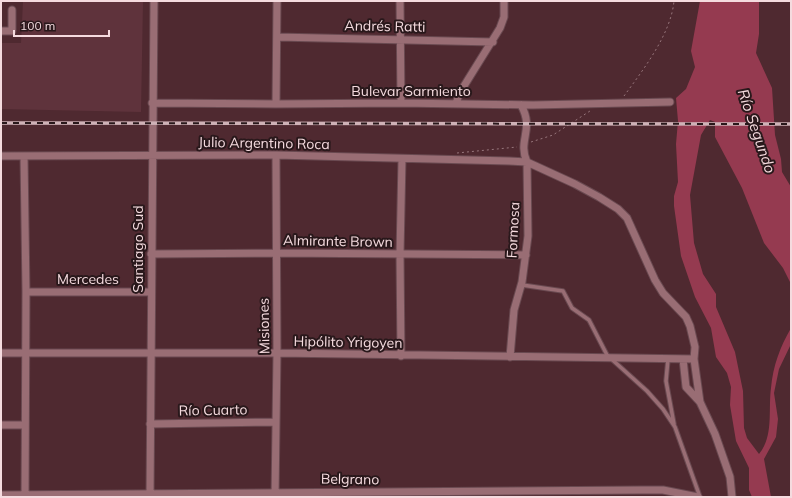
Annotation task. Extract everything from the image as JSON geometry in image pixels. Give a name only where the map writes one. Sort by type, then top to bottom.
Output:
[{"type":"street","name":"Santiago Sud","points":[[150,495],[154,1]]},
{"type":"street","points":[[276,104],[277,1]]},
{"type":"street","points":[[400,1],[401,103]]},
{"type":"street","points":[[456,104],[459,94],[493,42],[504,17],[504,1]]},
{"type":"street","points":[[1,31],[12,31],[12,10]]},
{"type":"street","name":"Andrés Ratti","points":[[277,37],[493,42]]},
{"type":"street","name":"Bulevar Sarmiento","points":[[152,103],[401,103],[521,105],[670,102]]},
{"type":"street","name":"Formosa","points":[[510,357],[514,310],[522,285],[528,236],[527,162],[523,154],[527,119],[521,105]]},
{"type":"street","name":"Julio Argentino Roca","points":[[1,156],[276,155],[527,162]]},
{"type":"street","name":"Misiones","points":[[275,494],[277,353],[276,155]]},
{"type":"street","points":[[24,156],[26,292],[25,496]]},
{"type":"street","points":[[402,159],[400,254],[402,356]]},
{"type":"street","points":[[527,162],[599,196],[618,209],[627,218],[655,280],[663,294],[680,310],[690,326],[695,347],[694,359],[700,402],[729,471],[732,497]]},
{"type":"street","name":"Almirante Brown","points":[[151,254],[276,253],[526,256]]},
{"type":"street","name":"Mercedes","points":[[26,292],[151,292]]},
{"type":"street","name":"Hipólito Yrigoyen","points":[[1,353],[277,353],[402,356],[694,359]]},
{"type":"street","points":[[683,359],[686,387],[700,402]]},
{"type":"street","name":"Río Cuarto","points":[[150,424],[276,422]]},
{"type":"street","points":[[1,425],[25,425]]},
{"type":"street","name":"Belgrano","points":[[1,495],[399,495],[663,490],[699,497]]},
{"type":"lane","points":[[522,285],[563,291],[572,308],[589,320],[601,345],[610,358],[647,391],[663,409],[675,427]]},
{"type":"lane","points":[[668,358],[666,381],[675,427],[699,497]]},
{"type":"shaded area","points":[[23,1],[143,1],[141,112],[1,109],[1,43],[21,43]]},
{"type":"water","name":"Río Segundo","points":[[700,1],[759,1],[759,34],[756,53],[772,88],[775,135],[781,159],[782,172],[791,187],[791,284],[783,268],[764,243],[742,188],[715,137],[715,122],[710,120],[701,135],[690,195],[694,243],[703,274],[716,294],[716,307],[735,352],[743,391],[744,428],[747,438],[759,454],[764,447],[769,431],[770,396],[775,364],[791,328],[791,344],[779,369],[774,393],[778,419],[776,437],[764,459],[771,497],[752,497],[749,490],[749,468],[736,441],[730,405],[731,387],[727,373],[716,357],[711,328],[695,297],[681,256],[674,206],[674,196],[678,182],[676,144],[678,121],[676,98],[686,89],[695,67],[691,51]]},
{"type":"railway","points":[[1,123],[791,124]]}]
